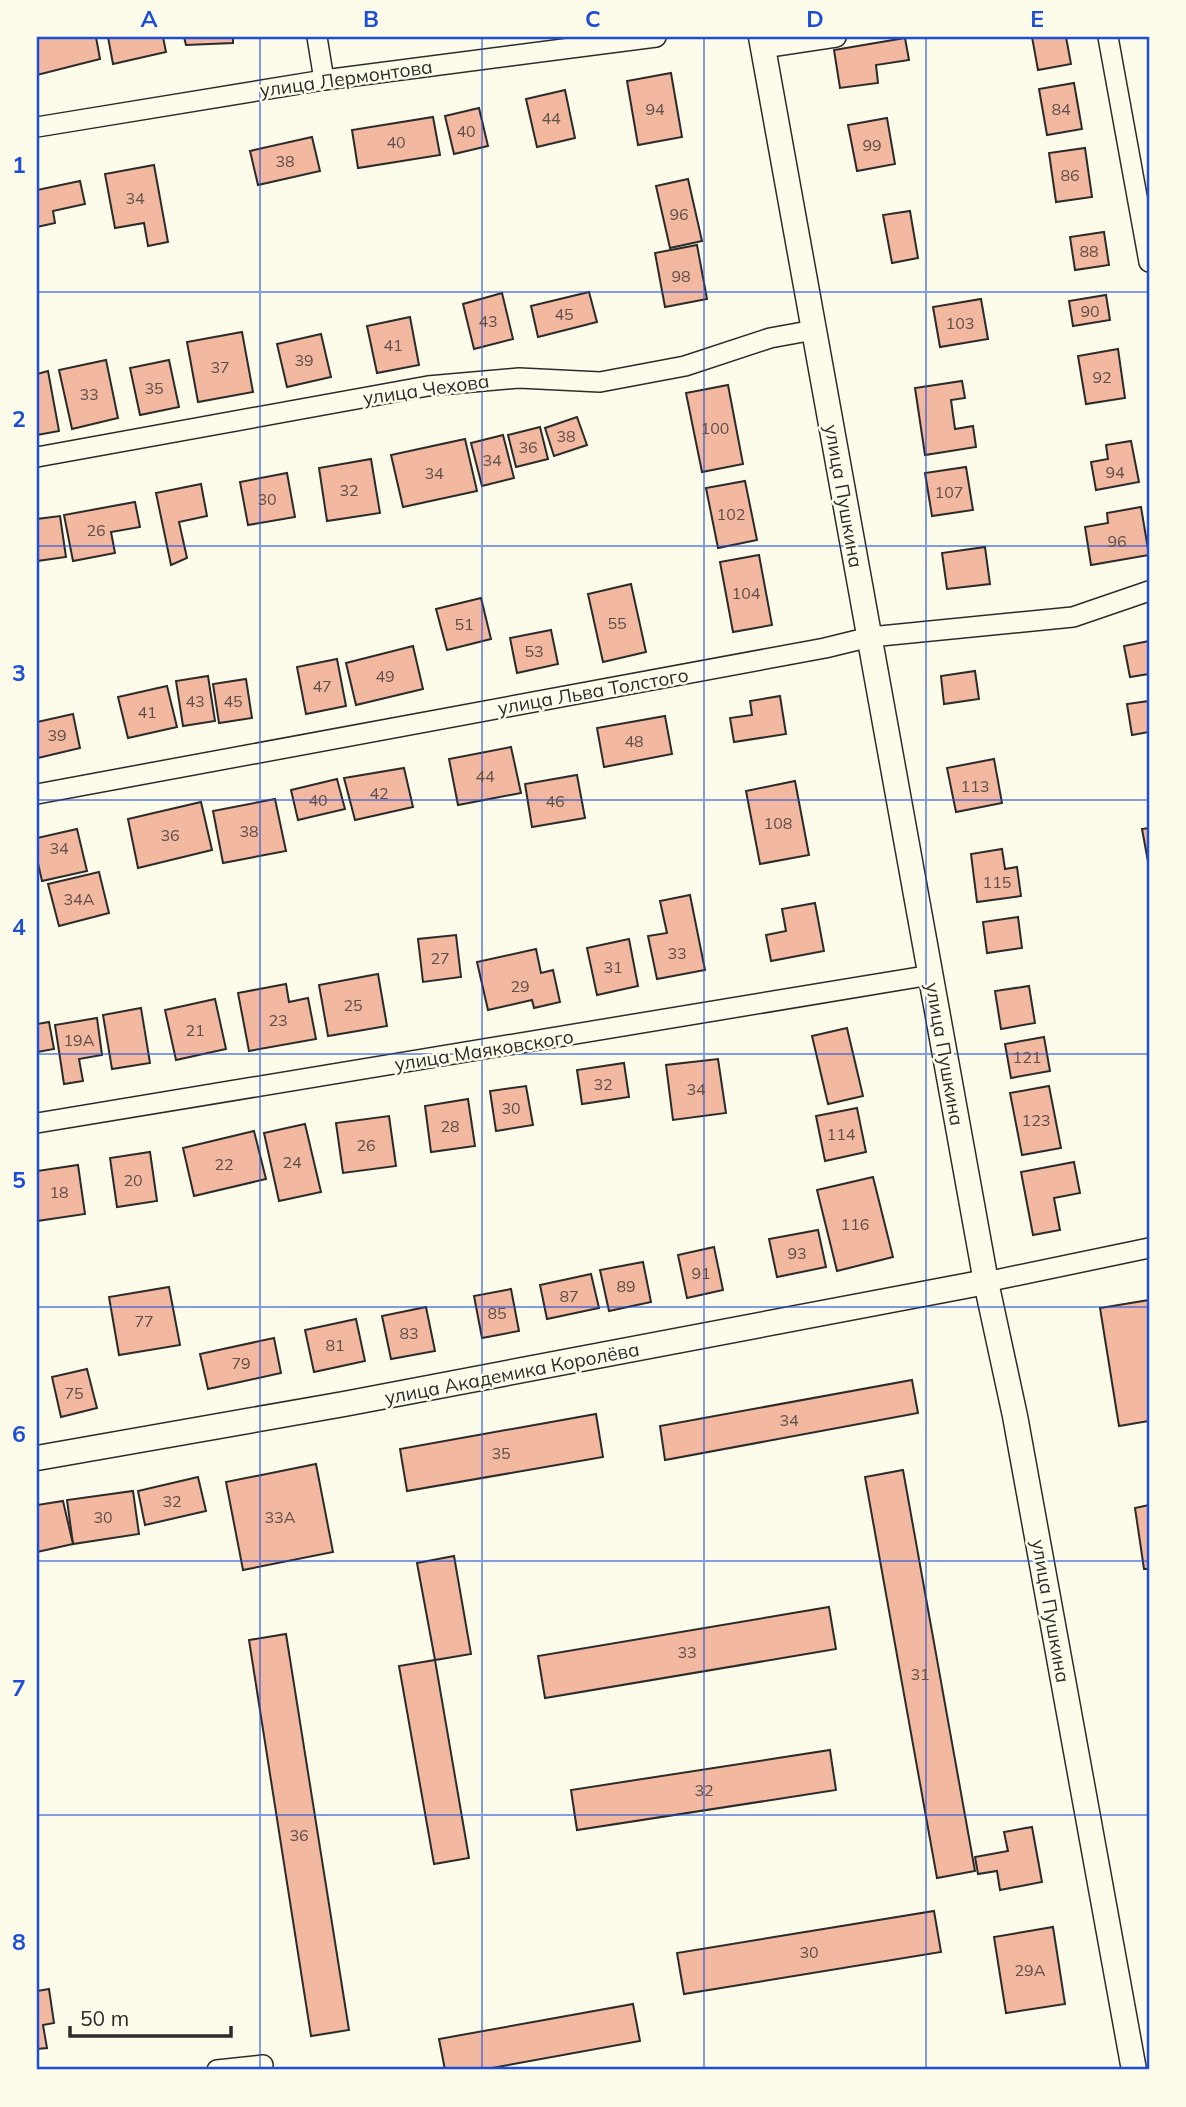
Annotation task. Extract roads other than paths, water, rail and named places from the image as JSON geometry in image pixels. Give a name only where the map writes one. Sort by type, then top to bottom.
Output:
[{"type":"street","points":[[317,37],[324,80]]},
{"type":"street","name":"улица Лермонтова","points":[[37,127],[324,80],[656,37]]},
{"type":"street","points":[[762,43],[836,37]]},
{"type":"street","points":[[1108,37],[1149,262]]},
{"type":"street","name":"улица Пушкина","points":[[762,43],[986,1282],[1015,1416],[1134,2070]]},
{"type":"street","name":"улица Чехова","points":[[37,457],[428,386],[519,377],[600,382],[685,366],[770,338],[814,330]]},
{"type":"street","name":"улица Льва Толстого","points":[[37,794],[825,648],[870,637],[1073,617],[1149,591]]},
{"type":"street","name":"улица Маяковского","points":[[37,1123],[931,975]]},
{"type":"street","points":[[986,1282],[1149,1248]]},
{"type":"street","name":"улица Академика Королёва","points":[[37,1458],[344,1404],[986,1282]]},
{"type":"street","points":[[217,2070],[263,2065]]}]
